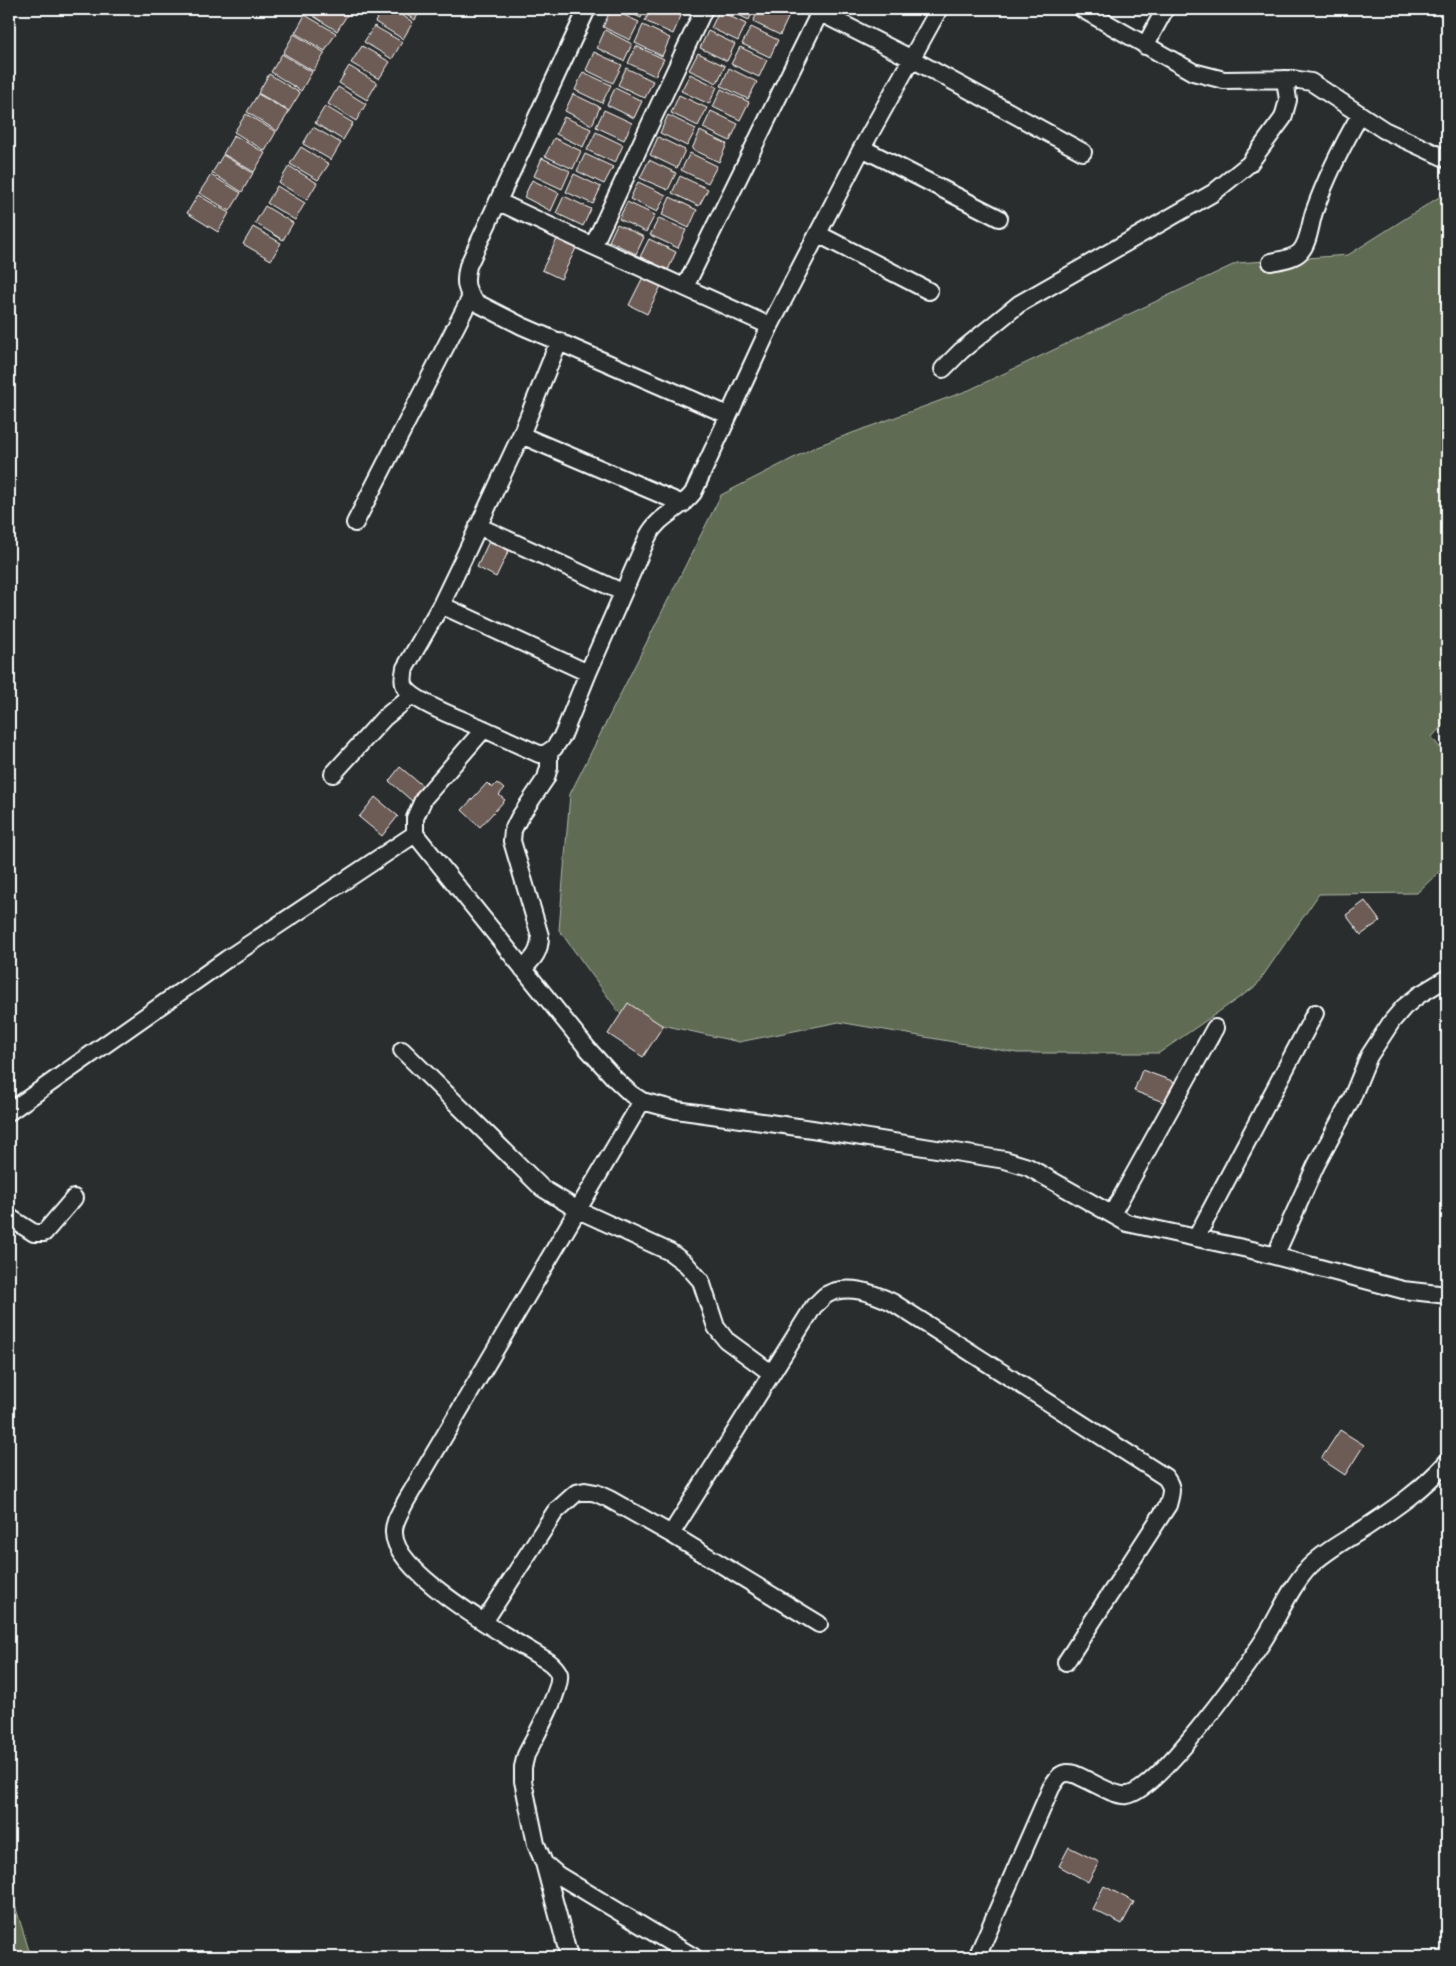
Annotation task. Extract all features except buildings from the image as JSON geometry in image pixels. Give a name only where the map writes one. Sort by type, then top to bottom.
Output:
[{"type":"street","points":[[587,9],[468,266],[465,286],[476,303],[522,326],[728,415]]},
{"type":"street","points":[[593,246],[704,9]]},
{"type":"street","points":[[559,341],[521,435],[441,605],[405,668],[403,682],[406,689],[423,702],[533,752],[545,754],[554,748],[563,735],[622,592],[653,526],[665,515],[683,504],[694,493],[770,326],[862,148],[939,9]]},
{"type":"street","points":[[1082,9],[1193,72],[1224,80],[1285,79],[1310,82],[1400,139],[1447,159]]},
{"type":"street","points":[[1145,46],[1165,9]]},
{"type":"street","points":[[684,287],[816,10],[912,58],[1083,152]]},
{"type":"street","points":[[943,369],[961,351],[1019,304],[1213,193],[1242,172],[1283,118],[1288,100],[1285,79]]},
{"type":"street","points":[[1271,262],[1296,255],[1304,246],[1314,212],[1330,173],[1342,146],[1360,115]]},
{"type":"street","points":[[862,148],[999,218]]},
{"type":"street","points":[[499,202],[770,326]]},
{"type":"street","points":[[818,234],[929,291]]},
{"type":"street","points":[[355,522],[471,297]]},
{"type":"street","points":[[521,435],[683,504]]},
{"type":"street","points":[[478,526],[622,592]]},
{"type":"street","points":[[441,605],[588,674]]},
{"type":"street","points":[[333,774],[384,718],[412,694]]},
{"type":"street","points":[[484,729],[424,798],[415,818],[415,834],[587,1048],[615,1080],[642,1101],[676,1110],[812,1129],[1005,1160],[1028,1167],[1127,1223],[1275,1256],[1403,1290],[1447,1295]]},
{"type":"street","points":[[523,969],[537,954],[540,947],[540,936],[513,849],[513,830],[546,778],[549,767],[549,752]]},
{"type":"street","points":[[9,1112],[226,959],[415,834]]},
{"type":"street","points":[[1275,1256],[1316,1165],[1351,1100],[1370,1056],[1392,1021],[1404,1007],[1419,995],[1447,978]]},
{"type":"street","points":[[1196,1238],[1315,1013]]},
{"type":"street","points":[[1112,1214],[1215,1028]]},
{"type":"street","points":[[402,1050],[542,1188],[578,1210],[670,1252],[686,1264],[701,1281],[716,1326],[726,1340],[771,1373]]},
{"type":"street","points":[[568,1957],[544,1863],[536,1844],[523,1781],[523,1767],[526,1756],[557,1688],[559,1676],[556,1668],[484,1622],[430,1584],[401,1554],[394,1534],[395,1523],[411,1493],[642,1101]]},
{"type":"street","points":[[9,1217],[34,1233],[44,1233],[74,1198]]},
{"type":"street","points":[[671,1534],[814,1306],[827,1295],[842,1290],[875,1294],[892,1302],[1165,1477],[1171,1484],[1168,1505],[1066,1662]]},
{"type":"street","points":[[977,1957],[1051,1788],[1061,1774],[1067,1772],[1074,1774],[1126,1796],[1141,1788],[1189,1742],[1262,1644],[1294,1585],[1303,1574],[1338,1545],[1413,1495],[1447,1462]]},
{"type":"street","points":[[484,1622],[555,1512],[576,1493],[585,1491],[596,1493],[671,1534],[819,1624]]},
{"type":"street","points":[[544,1863],[558,1875],[694,1957]]},
{"type":"green space","points":[[1447,192],[1447,720],[1432,737],[1447,758],[1447,864],[1417,893],[1319,894],[1256,986],[1159,1053],[1017,1053],[839,1022],[739,1042],[622,1016],[559,930],[570,794],[721,495],[817,446],[969,390],[1237,263],[1348,255]]},
{"type":"green space","points":[[9,1886],[31,1957],[9,1957]]}]
